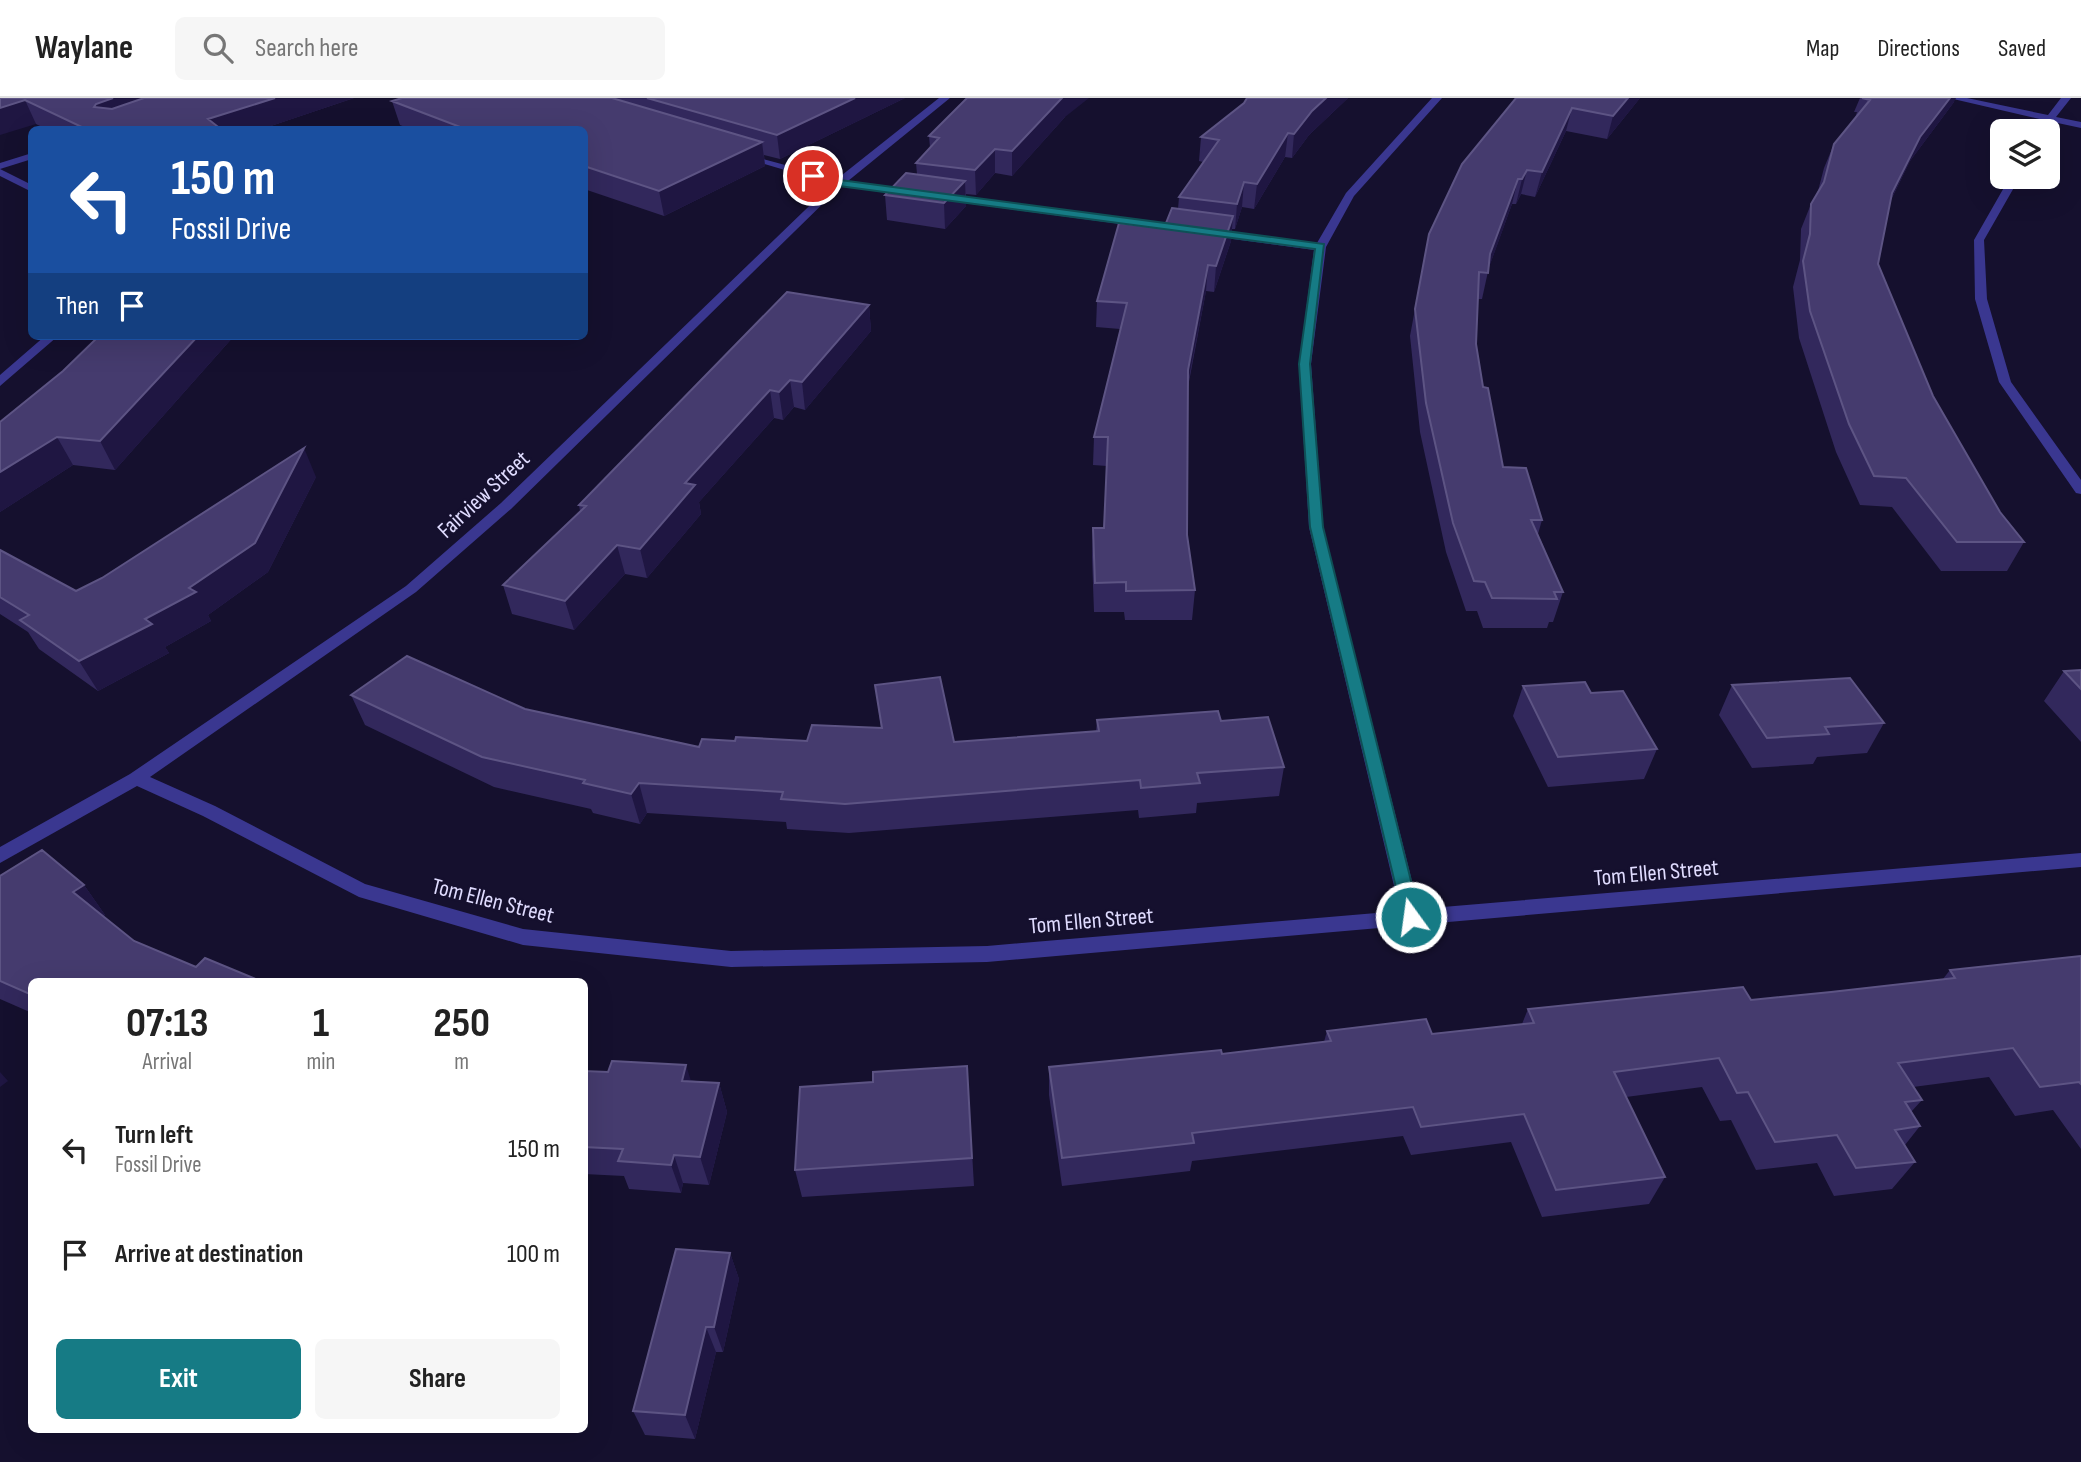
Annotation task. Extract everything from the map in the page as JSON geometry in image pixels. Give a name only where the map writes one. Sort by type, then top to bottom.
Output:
[{"type":"street","name":"Fairview Street","points":[[0,856],[136,778],[411,589],[506,506],[839,183],[944,98]]},
{"type":"street","points":[[1411,917],[1316,527],[1305,364],[1320,247],[1350,195],[1437,98]]},
{"type":"street","points":[[1954,98],[2081,125]]},
{"type":"street","points":[[2050,118],[2066,98]]},
{"type":"street","points":[[736,153],[839,183],[922,194]]},
{"type":"street","points":[[0,166],[28,157]]},
{"type":"street","points":[[0,172],[28,187]]},
{"type":"street","points":[[2008,189],[1979,240],[1981,299],[2005,382],[2081,490]]},
{"type":"street","points":[[935,196],[1320,247]]},
{"type":"street","points":[[0,382],[47,340]]},
{"type":"street","name":"Tom Ellen Street","points":[[136,778],[209,811],[359,890],[523,937],[731,959],[987,954],[2081,860]]},
{"type":"building","points":[[0,98],[113,98],[94,107],[112,109],[144,98],[275,98],[208,119],[217,126],[80,126],[25,100],[0,108]]},
{"type":"building","points":[[402,98],[612,98],[762,142],[659,191],[588,167],[588,126],[458,126],[392,101]]},
{"type":"building","points":[[647,98],[855,98],[777,135]]},
{"type":"building","points":[[967,98],[1062,98],[1012,151],[995,149],[975,170],[916,163],[939,138],[929,136]]},
{"type":"building","points":[[1247,98],[1326,98],[1294,134],[1288,133],[1257,184],[1244,182],[1237,204],[1179,197],[1219,140],[1201,137]]},
{"type":"building","points":[[1516,98],[1628,98],[1613,116],[1572,108],[1542,172],[1527,170],[1522,179],[1518,179],[1490,254],[1488,273],[1479,272],[1476,344],[1483,387],[1488,388],[1503,467],[1526,468],[1542,520],[1531,520],[1563,592],[1554,592],[1557,599],[1492,598],[1485,582],[1474,581],[1453,523],[1426,403],[1415,309],[1429,234],[1462,164]]},
{"type":"building","points":[[1862,98],[1950,98],[1920,137],[1892,193],[1878,264],[1933,396],[2000,512],[2024,542],[1957,542],[1906,478],[1874,476],[1849,424],[1810,311],[1803,261],[1810,234],[1811,204],[1824,182],[1834,144],[1870,100]]},
{"type":"building","points":[[906,173],[965,181],[944,203],[885,195]]},
{"type":"building","points":[[1172,208],[1233,216],[1216,266],[1208,265],[1188,370],[1187,535],[1195,590],[1126,591],[1126,582],[1095,583],[1093,528],[1104,528],[1108,437],[1094,437],[1127,303],[1097,301],[1119,223],[1164,228]]},
{"type":"building","points":[[787,292],[869,305],[802,382],[790,380],[779,392],[770,390],[685,483],[695,485],[640,549],[617,545],[565,601],[503,585],[586,506],[579,505]]},
{"type":"building","points":[[95,340],[194,340],[100,441],[57,437],[0,472],[0,422],[63,371]]},
{"type":"building","points":[[304,448],[255,543],[189,588],[196,592],[145,619],[152,624],[79,661],[20,620],[29,615],[0,597],[0,550],[76,591],[102,578]]},
{"type":"building","points":[[407,656],[525,709],[699,747],[702,739],[735,741],[736,737],[807,741],[812,725],[882,728],[875,685],[940,677],[954,742],[1099,731],[1097,720],[1218,711],[1221,721],[1268,717],[1284,767],[1197,773],[1200,783],[1141,788],[1140,780],[845,804],[781,799],[783,792],[639,783],[631,794],[583,783],[585,780],[482,757],[351,695]]},
{"type":"building","points":[[2081,670],[2081,689],[2064,671]]},
{"type":"building","points":[[1850,678],[1884,723],[1825,727],[1829,734],[1767,738],[1732,685]]},
{"type":"building","points":[[1585,682],[1591,693],[1623,691],[1657,749],[1558,757],[1523,686]]},
{"type":"building","points":[[42,850],[84,885],[73,892],[134,941],[196,967],[205,958],[253,978],[28,978],[28,993],[0,981],[0,876]]},
{"type":"building","points":[[2081,956],[2081,1084],[2079,1082],[2040,1087],[2013,1048],[1898,1063],[1922,1100],[1905,1102],[1920,1126],[1895,1130],[1915,1162],[1856,1168],[1837,1135],[1775,1142],[1748,1092],[1737,1093],[1719,1058],[1614,1072],[1665,1177],[1556,1190],[1524,1114],[1421,1127],[1413,1107],[1192,1133],[1194,1143],[1062,1158],[1049,1067],[1221,1050],[1222,1054],[1331,1041],[1327,1031],[1426,1019],[1432,1034],[1534,1023],[1528,1009],[1743,987],[1751,1000],[1831,992],[1955,978],[1950,970]]},
{"type":"building","points":[[612,1061],[686,1065],[682,1081],[719,1083],[700,1157],[674,1155],[671,1165],[618,1161],[623,1149],[588,1147],[588,1071],[608,1072]]},
{"type":"building","points":[[967,1066],[972,1158],[795,1170],[800,1087],[873,1082],[873,1072]]},
{"type":"building","points":[[676,1249],[730,1253],[714,1327],[706,1327],[685,1415],[633,1411]]},
{"type":"route","points":[[813,176],[839,183],[1320,247],[1305,364],[1316,527],[1411,917]]}]
